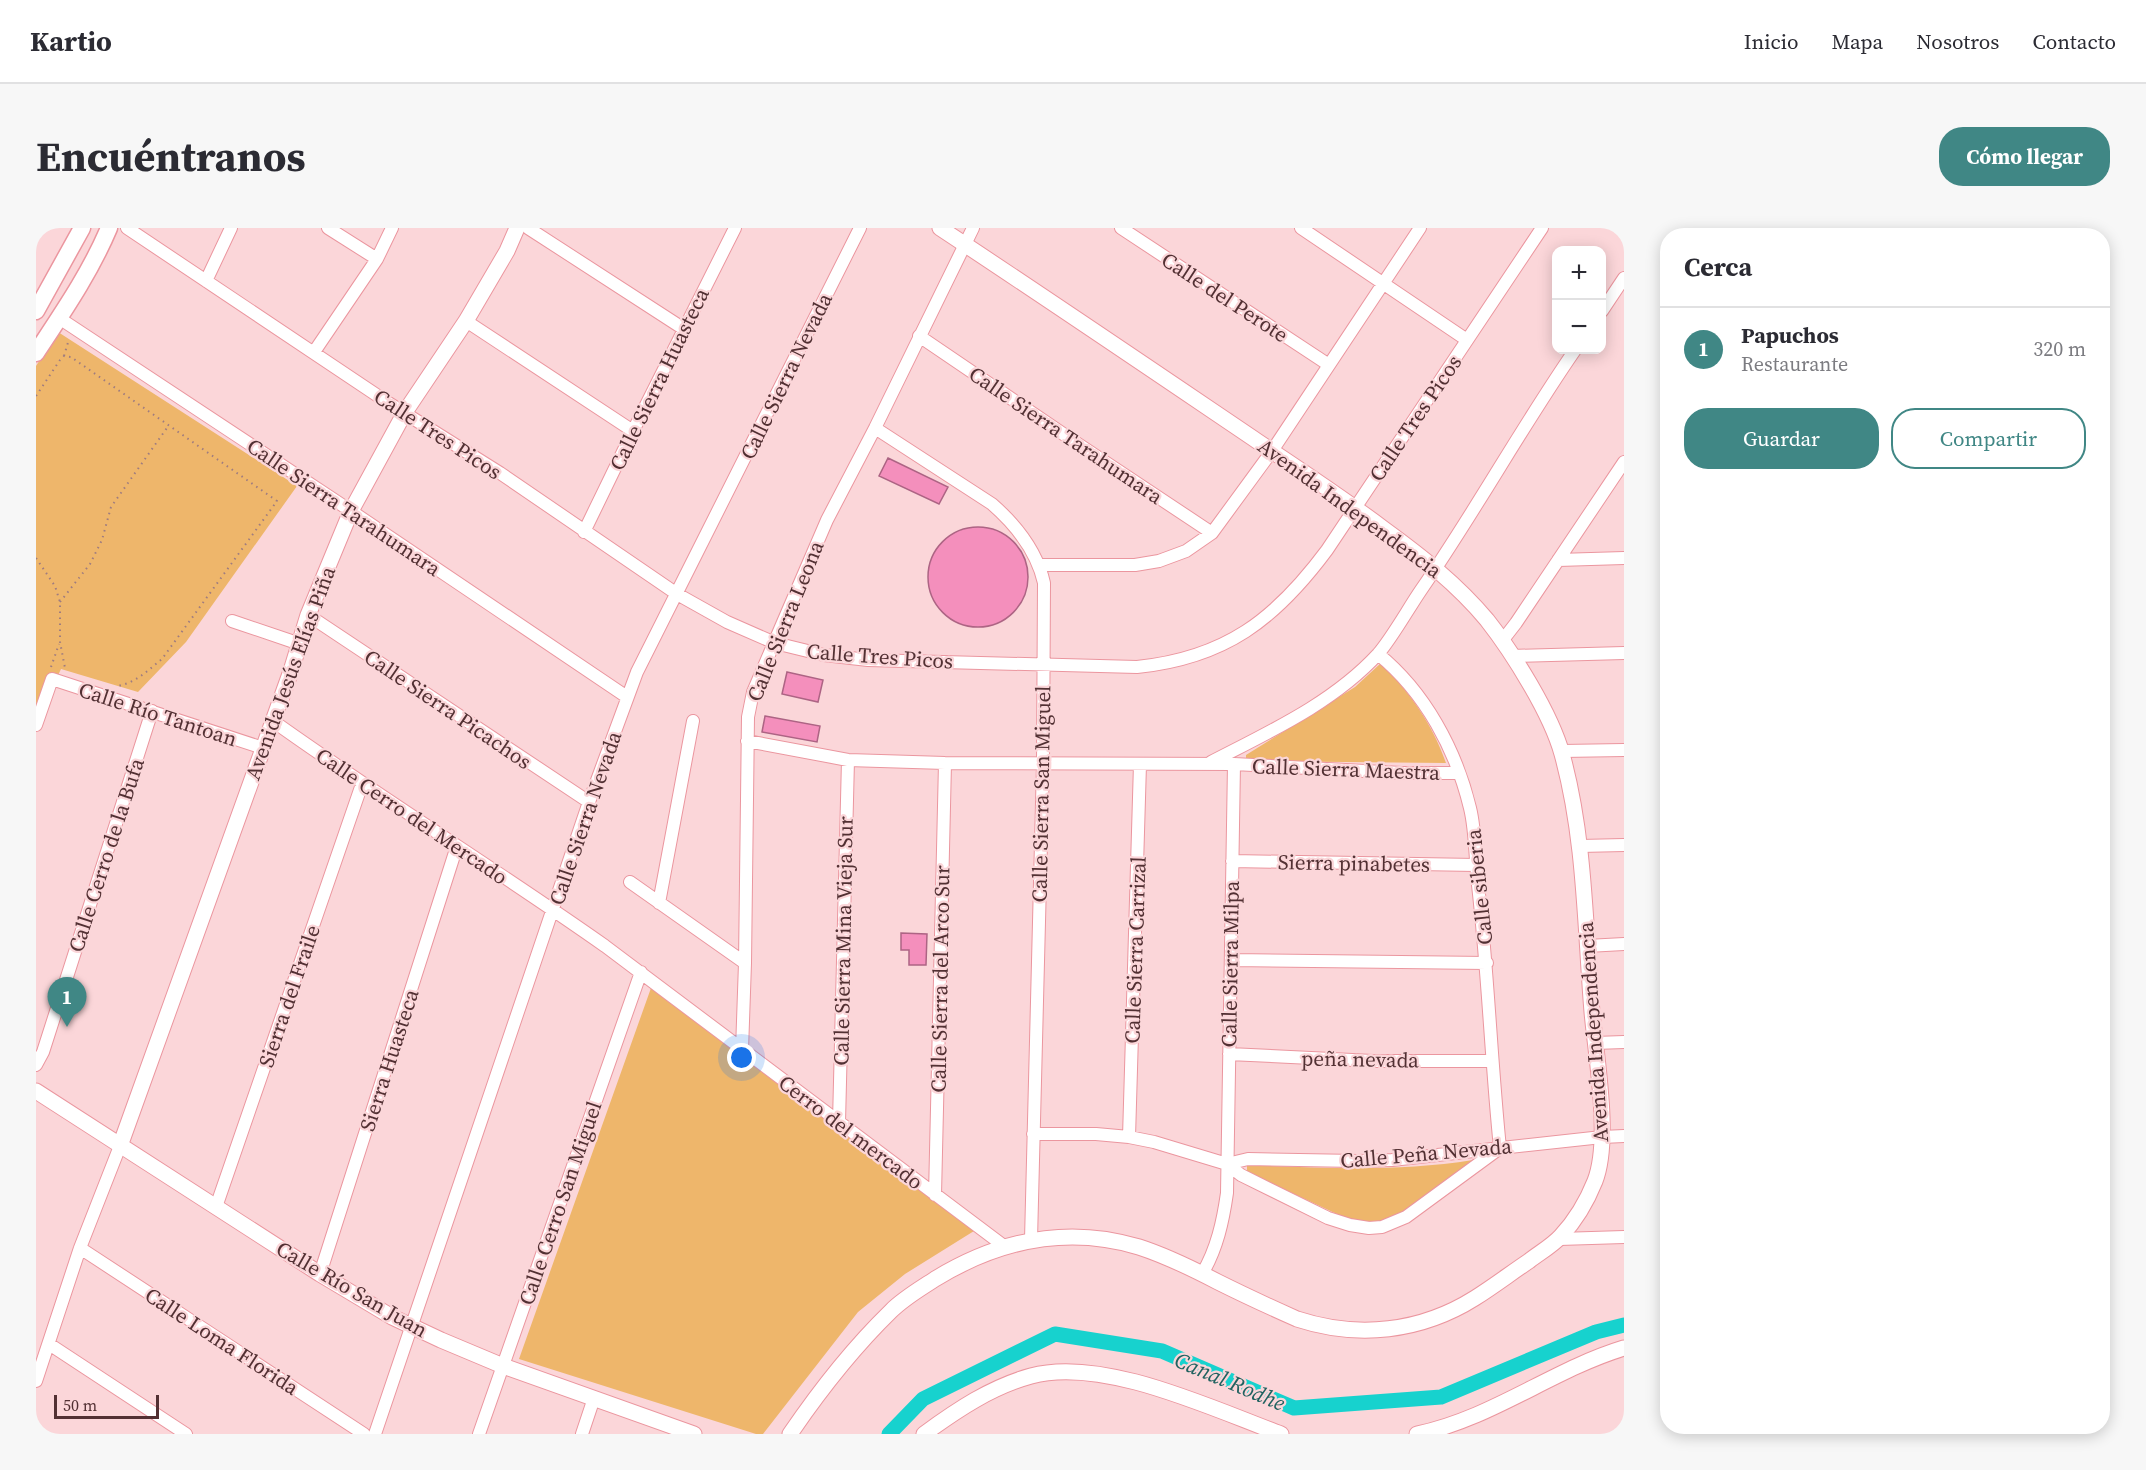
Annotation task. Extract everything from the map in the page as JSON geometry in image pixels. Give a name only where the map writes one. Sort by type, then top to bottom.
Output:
[{"type":"main road","points":[[38,304],[82,228]]},
{"type":"main road","points":[[36,353],[98,254],[109,228]]},
{"type":"street","name":"Calle Tres Picos","points":[[127,228],[500,473],[677,594],[727,622],[775,644],[824,655],[868,660],[1137,667],[1167,664],[1208,652],[1245,632],[1271,613],[1305,580],[1542,228]]},
{"type":"street","points":[[206,281],[231,228]]},
{"type":"street","points":[[328,228],[376,259]]},
{"type":"street","points":[[314,352],[376,259],[392,228]]},
{"type":"street","name":"Avenida Jesús Elías Piña","points":[[120,1146],[273,721],[308,615],[351,511],[405,412],[466,321],[518,228]]},
{"type":"street","points":[[528,228],[684,329]]},
{"type":"street","name":"Calle Sierra Nevada","points":[[375,1434],[589,802],[637,672],[860,228]]},
{"type":"street","name":"Avenida Independencia","points":[[790,1434],[826,1383],[892,1310],[915,1291],[948,1271],[1004,1246],[1031,1240],[1074,1237],[1116,1241],[1169,1258],[1312,1324],[1345,1330],[1401,1328],[1429,1320],[1468,1302],[1559,1239],[1581,1208],[1596,1179],[1600,1162],[1602,1137],[1580,846],[1562,752],[1539,701],[1502,641],[1469,599],[1437,568],[1355,507],[940,228]]},
{"type":"street","name":"Calle Sierra Leona","points":[[742,1050],[747,741],[748,717],[753,692],[827,520],[973,228]]},
{"type":"street","name":"Calle del Perote","points":[[1120,228],[1329,366]]},
{"type":"street","points":[[1302,228],[1467,340]]},
{"type":"street","points":[[1040,565],[1135,565],[1159,561],[1186,551],[1212,533],[1272,450],[1420,228]]},
{"type":"street","name":"Calle Sierra Huasteca","points":[[584,532],[733,229]]},
{"type":"street","points":[[1606,305],[1624,278]]},
{"type":"street","name":"Calle Sierra Tarahumara","points":[[59,318],[351,511],[627,698]]},
{"type":"street","points":[[466,321],[633,431]]},
{"type":"street","name":"Calle Sierra Tarahumara","points":[[919,336],[1212,533]]},
{"type":"street","points":[[1208,764],[1309,709],[1342,686],[1378,654],[1437,568],[1544,393],[1572,354]]},
{"type":"street","name":"Calle Sierra San Miguel","points":[[875,428],[992,504],[1006,516],[1040,565],[1044,583],[1031,1240]]},
{"type":"street","points":[[1502,641],[1624,462]]},
{"type":"street","points":[[1558,560],[1624,558]]},
{"type":"street","name":"Calle Sierra Picachos","points":[[308,615],[589,802]]},
{"type":"street","points":[[232,621],[300,644]]},
{"type":"street","points":[[1512,656],[1624,653]]},
{"type":"street","name":"Calle siberia","points":[[1378,654],[1395,667],[1442,732],[1459,773],[1470,809],[1487,963],[1491,1060],[1500,1148]]},
{"type":"street","points":[[36,725],[52,680]]},
{"type":"street","name":"Calle Río Tantoan","points":[[52,680],[263,748]]},
{"type":"street","name":"Calle Cerro de la Bufa","points":[[36,1065],[43,1052],[152,711]]},
{"type":"street","name":"Calle Cerro del Mercado","points":[[273,721],[362,784],[553,910]]},
{"type":"street","points":[[659,903],[693,721]]},
{"type":"street","points":[[747,741],[848,760],[945,763],[1234,764]]},
{"type":"street","points":[[1562,752],[1624,750]]},
{"type":"street","name":"Calle Sierra Mina Vieja Sur","points":[[839,1122],[848,760]]},
{"type":"street","name":"Calle Sierra del Arco Sur","points":[[935,1195],[945,763]]},
{"type":"street","name":"Calle Sierra Carrizal","points":[[1129,1137],[1140,764]]},
{"type":"street","name":"Calle Sierra Maestra","points":[[1234,764],[1402,773],[1459,773]]},
{"type":"street","name":"Calle Sierra Milpa","points":[[1202,1274],[1211,1258],[1222,1224],[1227,1193],[1234,764]]},
{"type":"street","name":"Sierra del Fraile","points":[[216,1207],[362,784]]},
{"type":"street","points":[[1580,846],[1624,845]]},
{"type":"street","name":"Sierra Huasteca","points":[[320,1274],[457,846]]},
{"type":"street","name":"Sierra pinabetes","points":[[1232,861],[1476,866]]},
{"type":"street","points":[[630,882],[745,963]]},
{"type":"street","name":"Cerro del mercado","points":[[553,910],[641,972],[1004,1246]]},
{"type":"street","points":[[1587,946],[1624,944]]},
{"type":"street","points":[[1231,960],[1487,963]]},
{"type":"street","name":"Calle Cerro San Miguel","points":[[479,1434],[641,972]]},
{"type":"street","points":[[1595,1043],[1624,1042]]},
{"type":"street","name":"peña nevada","points":[[1229,1054],[1373,1060],[1491,1060]]},
{"type":"street","name":"Calle Río San Juan","points":[[38,1097],[120,1146],[369,1304],[441,1340],[503,1366],[686,1432]]},
{"type":"street","points":[[1033,1134],[1096,1134],[1154,1142],[1227,1164],[1241,1175],[1350,1226],[1382,1227],[1406,1217],[1500,1148]]},
{"type":"street","name":"Calle Peña Nevada","points":[[1227,1164],[1248,1159],[1392,1160],[1624,1136]]},
{"type":"street","points":[[36,1381],[80,1248],[120,1146]]},
{"type":"street","points":[[1559,1239],[1624,1237]]},
{"type":"street","name":"Calle Loma Florida","points":[[80,1248],[364,1434]]},
{"type":"street","points":[[50,1344],[186,1434]]},
{"type":"street","points":[[1417,1434],[1468,1418],[1571,1368],[1624,1348]]},
{"type":"street","points":[[924,1434],[969,1402],[1033,1376],[1058,1372],[1085,1372],[1121,1378],[1159,1389],[1281,1434]]},
{"type":"street","points":[[582,1434],[594,1398]]},
{"type":"path","points":[[36,396],[60,360],[64,356],[71,357],[277,501],[162,659],[138,679],[124,685],[109,686]]},
{"type":"path","points":[[60,602],[90,564],[102,540],[111,507],[169,425]]},
{"type":"path","points":[[36,558],[55,586],[60,602],[60,642],[66,672]]},
{"type":"path","points":[[52,680],[49,674],[60,642]]},
{"type":"shaded area","points":[[58,332],[297,486],[186,642],[138,692],[61,669],[36,722],[36,366]]},
{"type":"shaded area","points":[[1381,663],[1419,709],[1446,763],[1246,761],[1246,755],[1355,687]]},
{"type":"shaded area","points":[[651,988],[974,1231],[905,1274],[858,1312],[763,1434],[756,1434],[519,1359]]},
{"type":"shaded area","points":[[1473,1160],[1476,1163],[1415,1205],[1391,1218],[1375,1222],[1359,1221],[1339,1215],[1247,1172],[1247,1165],[1389,1168]]},
{"type":"building","points":[[888,458],[948,487],[939,504],[879,476]]},
{"type":"building","points":[[978,527],[1006,535],[1020,549],[1028,577],[1020,605],[1006,619],[978,627],[950,619],[936,605],[928,577],[936,549],[950,535]]},
{"type":"building","points":[[787,672],[823,680],[818,702],[782,694]]},
{"type":"building","points":[[765,716],[820,726],[817,742],[762,732]]},
{"type":"building","points":[[901,933],[927,934],[926,965],[909,965],[909,950],[901,950]]},
{"type":"waterway","name":"Canal Rodhe","points":[[889,1434],[923,1399],[1055,1334],[1162,1351],[1294,1408],[1441,1397],[1596,1332],[1624,1325]]},
{"type":"place","name":"Papuchos","points":[[67,1027]]}]
